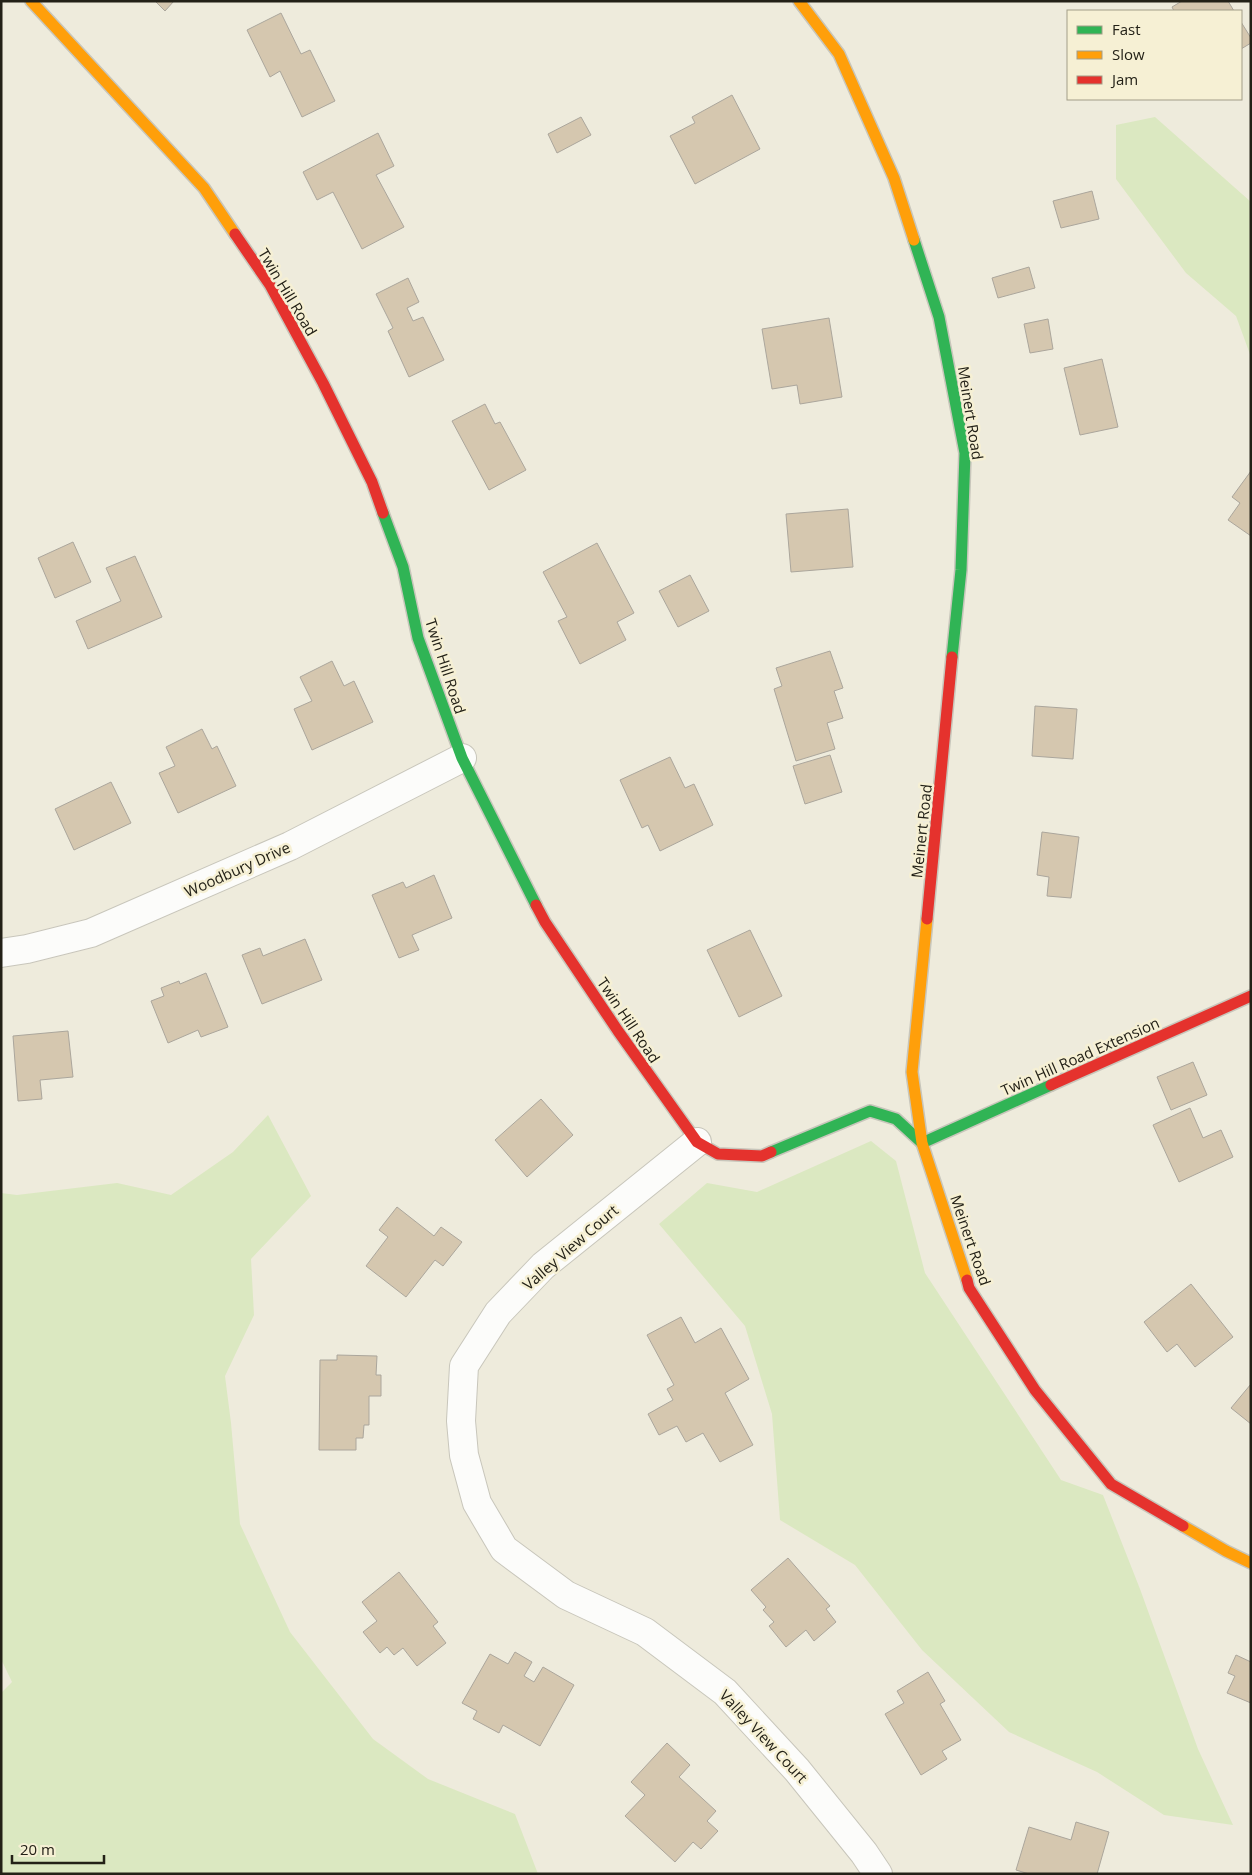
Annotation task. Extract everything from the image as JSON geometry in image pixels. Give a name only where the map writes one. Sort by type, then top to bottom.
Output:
[{"type":"street","name":"Twin Hill Road","points":[[31,1],[204,188],[270,285],[324,383],[372,482],[404,567],[418,638],[462,758],[545,922],[618,1031],[697,1142],[718,1154],[762,1156],[870,1111],[896,1119],[922,1143]]},
{"type":"street","name":"Meinert Road","points":[[799,1],[839,54],[894,178],[939,317],[965,453],[961,570],[912,1072],[922,1143],[969,1288],[1035,1390],[1111,1484],[1226,1552],[1251,1563]]},
{"type":"street","name":"Woodbury Drive","points":[[1,953],[27,949],[91,933],[290,846],[462,758]]},
{"type":"street","name":"Twin Hill Road Extension","points":[[922,1143],[1251,996]]},
{"type":"street","name":"Valley View Court","points":[[697,1142],[543,1266],[498,1313],[464,1366],[461,1421],[464,1455],[477,1503],[504,1549],[566,1594],[644,1632],[725,1692],[797,1770],[864,1853],[878,1874]]},
{"type":"green space","points":[[1155,117],[1251,202],[1251,357],[1236,316],[1186,273],[1116,179],[1116,125]]},
{"type":"green space","points":[[268,1115],[311,1196],[251,1259],[254,1315],[225,1376],[240,1524],[290,1632],[373,1739],[428,1779],[515,1814],[538,1874],[1,1874],[1,1693],[12,1682],[1,1659],[1,1193],[17,1195],[117,1183],[171,1195],[233,1152]]},
{"type":"green space","points":[[871,1141],[896,1161],[925,1273],[1061,1480],[1103,1495],[1140,1589],[1198,1749],[1233,1825],[1164,1815],[1097,1772],[1009,1732],[922,1650],[855,1565],[780,1520],[772,1414],[745,1326],[659,1224],[707,1183],[757,1192]]},
{"type":"building","points":[[155,1],[174,1],[165,11]]},
{"type":"building","points":[[1182,1],[1228,1],[1233,10],[1174,10],[1172,7]]},
{"type":"building","points":[[281,13],[301,54],[310,50],[335,101],[302,117],[280,71],[270,77],[247,30]]},
{"type":"building","points":[[1242,24],[1251,38],[1251,43],[1242,48]]},
{"type":"building","points":[[732,95],[760,149],[695,184],[670,136],[695,123],[692,117]]},
{"type":"building","points":[[581,117],[591,135],[557,153],[548,134]]},
{"type":"building","points":[[378,133],[394,166],[376,175],[404,227],[362,249],[333,192],[317,200],[303,172]]},
{"type":"building","points":[[1092,191],[1099,219],[1061,228],[1053,201]]},
{"type":"building","points":[[1029,267],[1035,288],[998,298],[992,278]]},
{"type":"building","points":[[408,278],[419,302],[407,308],[413,321],[423,317],[444,360],[409,377],[388,331],[393,328],[376,294]]},
{"type":"building","points":[[829,318],[842,397],[800,404],[797,385],[772,389],[762,329]]},
{"type":"building","points":[[1048,319],[1053,349],[1030,353],[1024,324]]},
{"type":"building","points":[[1102,359],[1118,427],[1080,435],[1064,368]]},
{"type":"building","points":[[485,404],[495,424],[500,422],[526,470],[489,490],[452,421]]},
{"type":"building","points":[[1251,471],[1251,536],[1228,520],[1240,503],[1232,497]]},
{"type":"building","points":[[848,509],[853,567],[791,572],[786,514]]},
{"type":"building","points":[[73,542],[91,582],[55,598],[38,558]]},
{"type":"building","points":[[597,543],[634,613],[617,622],[626,640],[580,664],[558,621],[567,617],[543,572]]},
{"type":"building","points":[[135,556],[162,617],[88,649],[76,621],[121,601],[106,568]]},
{"type":"building","points":[[690,575],[709,611],[678,627],[659,591]]},
{"type":"building","points":[[830,651],[843,688],[834,691],[843,718],[827,723],[835,749],[796,761],[774,689],[782,686],[776,668]]},
{"type":"building","points":[[332,661],[344,686],[354,681],[373,722],[312,750],[294,709],[312,701],[300,677]]},
{"type":"building","points":[[1035,706],[1077,709],[1073,759],[1032,756]]},
{"type":"building","points":[[202,729],[212,749],[217,746],[236,786],[178,813],[159,773],[175,766],[166,747]]},
{"type":"building","points":[[830,755],[842,792],[805,804],[793,766]]},
{"type":"building","points":[[670,757],[685,788],[694,784],[713,825],[660,851],[648,825],[642,828],[620,780]]},
{"type":"building","points":[[111,782],[131,823],[74,850],[55,809]]},
{"type":"building","points":[[1042,832],[1079,837],[1071,898],[1047,896],[1049,877],[1037,875]]},
{"type":"building","points":[[434,875],[452,918],[412,935],[419,950],[399,958],[372,895],[403,882],[406,888]]},
{"type":"building","points":[[750,930],[782,996],[739,1017],[707,950]]},
{"type":"building","points":[[305,939],[322,980],[262,1004],[242,955],[260,948],[263,956]]},
{"type":"building","points":[[206,973],[228,1027],[201,1037],[198,1030],[168,1043],[151,1001],[164,996],[161,988],[179,981],[180,984]]},
{"type":"building","points":[[68,1031],[73,1077],[40,1080],[42,1099],[18,1101],[13,1036]]},
{"type":"building","points":[[1193,1062],[1207,1095],[1171,1110],[1157,1077]]},
{"type":"building","points":[[541,1099],[573,1135],[527,1177],[495,1140]]},
{"type":"building","points":[[1190,1108],[1203,1138],[1221,1130],[1233,1157],[1179,1182],[1153,1125]]},
{"type":"building","points":[[397,1207],[434,1236],[441,1227],[462,1242],[443,1266],[435,1260],[406,1297],[366,1266],[388,1237],[379,1230]]},
{"type":"building","points":[[1191,1284],[1233,1337],[1195,1367],[1177,1344],[1167,1352],[1144,1322]]},
{"type":"building","points":[[681,1317],[695,1343],[721,1328],[749,1379],[725,1393],[753,1445],[720,1462],[703,1433],[686,1442],[677,1426],[659,1435],[648,1414],[673,1400],[667,1389],[674,1385],[647,1335]]},
{"type":"building","points":[[337,1355],[377,1356],[376,1375],[381,1375],[381,1396],[369,1396],[369,1425],[364,1425],[363,1438],[356,1438],[356,1450],[319,1450],[320,1360],[337,1360]]},
{"type":"building","points":[[1251,1384],[1251,1424],[1231,1408]]},
{"type":"building","points":[[788,1558],[830,1606],[826,1609],[836,1622],[814,1641],[806,1630],[786,1647],[769,1626],[774,1622],[763,1610],[766,1607],[751,1590]]},
{"type":"building","points":[[399,1572],[438,1622],[433,1626],[446,1643],[417,1666],[403,1648],[394,1655],[387,1647],[380,1653],[363,1632],[377,1621],[362,1602]]},
{"type":"building","points":[[515,1652],[532,1662],[524,1676],[534,1682],[543,1667],[574,1685],[540,1746],[503,1725],[499,1733],[473,1719],[477,1711],[462,1703],[490,1654],[508,1664]]},
{"type":"building","points":[[1236,1655],[1251,1662],[1251,1703],[1227,1693],[1235,1676],[1228,1673]]},
{"type":"building","points":[[928,1672],[945,1701],[940,1704],[961,1740],[942,1751],[947,1759],[921,1775],[885,1714],[904,1703],[897,1691]]},
{"type":"building","points":[[667,1743],[690,1765],[679,1777],[716,1811],[707,1821],[718,1831],[701,1849],[693,1842],[675,1862],[625,1816],[645,1795],[631,1782]]},
{"type":"building","points":[[1076,1822],[1109,1832],[1097,1874],[1029,1874],[1016,1870],[1029,1827],[1071,1840]]},
{"type":"traffic: fast","points":[[914,240],[939,317],[965,453],[961,570],[952,657]]},
{"type":"traffic: fast","points":[[383,513],[403,567],[418,638],[462,758],[536,905]]},
{"type":"traffic: fast","points":[[771,1152],[870,1111],[896,1119],[922,1143],[1051,1085]]},
{"type":"traffic: slow","points":[[31,1],[204,188],[235,234]]},
{"type":"traffic: slow","points":[[799,1],[839,54],[894,178],[914,240]]},
{"type":"traffic: slow","points":[[927,919],[912,1072],[922,1143],[967,1280]]},
{"type":"traffic: slow","points":[[1183,1526],[1251,1563]]},
{"type":"traffic: jam","points":[[235,234],[270,285],[323,383],[372,482],[383,513]]},
{"type":"traffic: jam","points":[[927,919],[952,657]]},
{"type":"traffic: jam","points":[[536,905],[545,922],[618,1031],[697,1142],[718,1154],[762,1156],[771,1152]]},
{"type":"traffic: jam","points":[[1051,1085],[1251,996]]},
{"type":"traffic: jam","points":[[967,1280],[969,1288],[1035,1390],[1111,1484],[1183,1526]]}]
